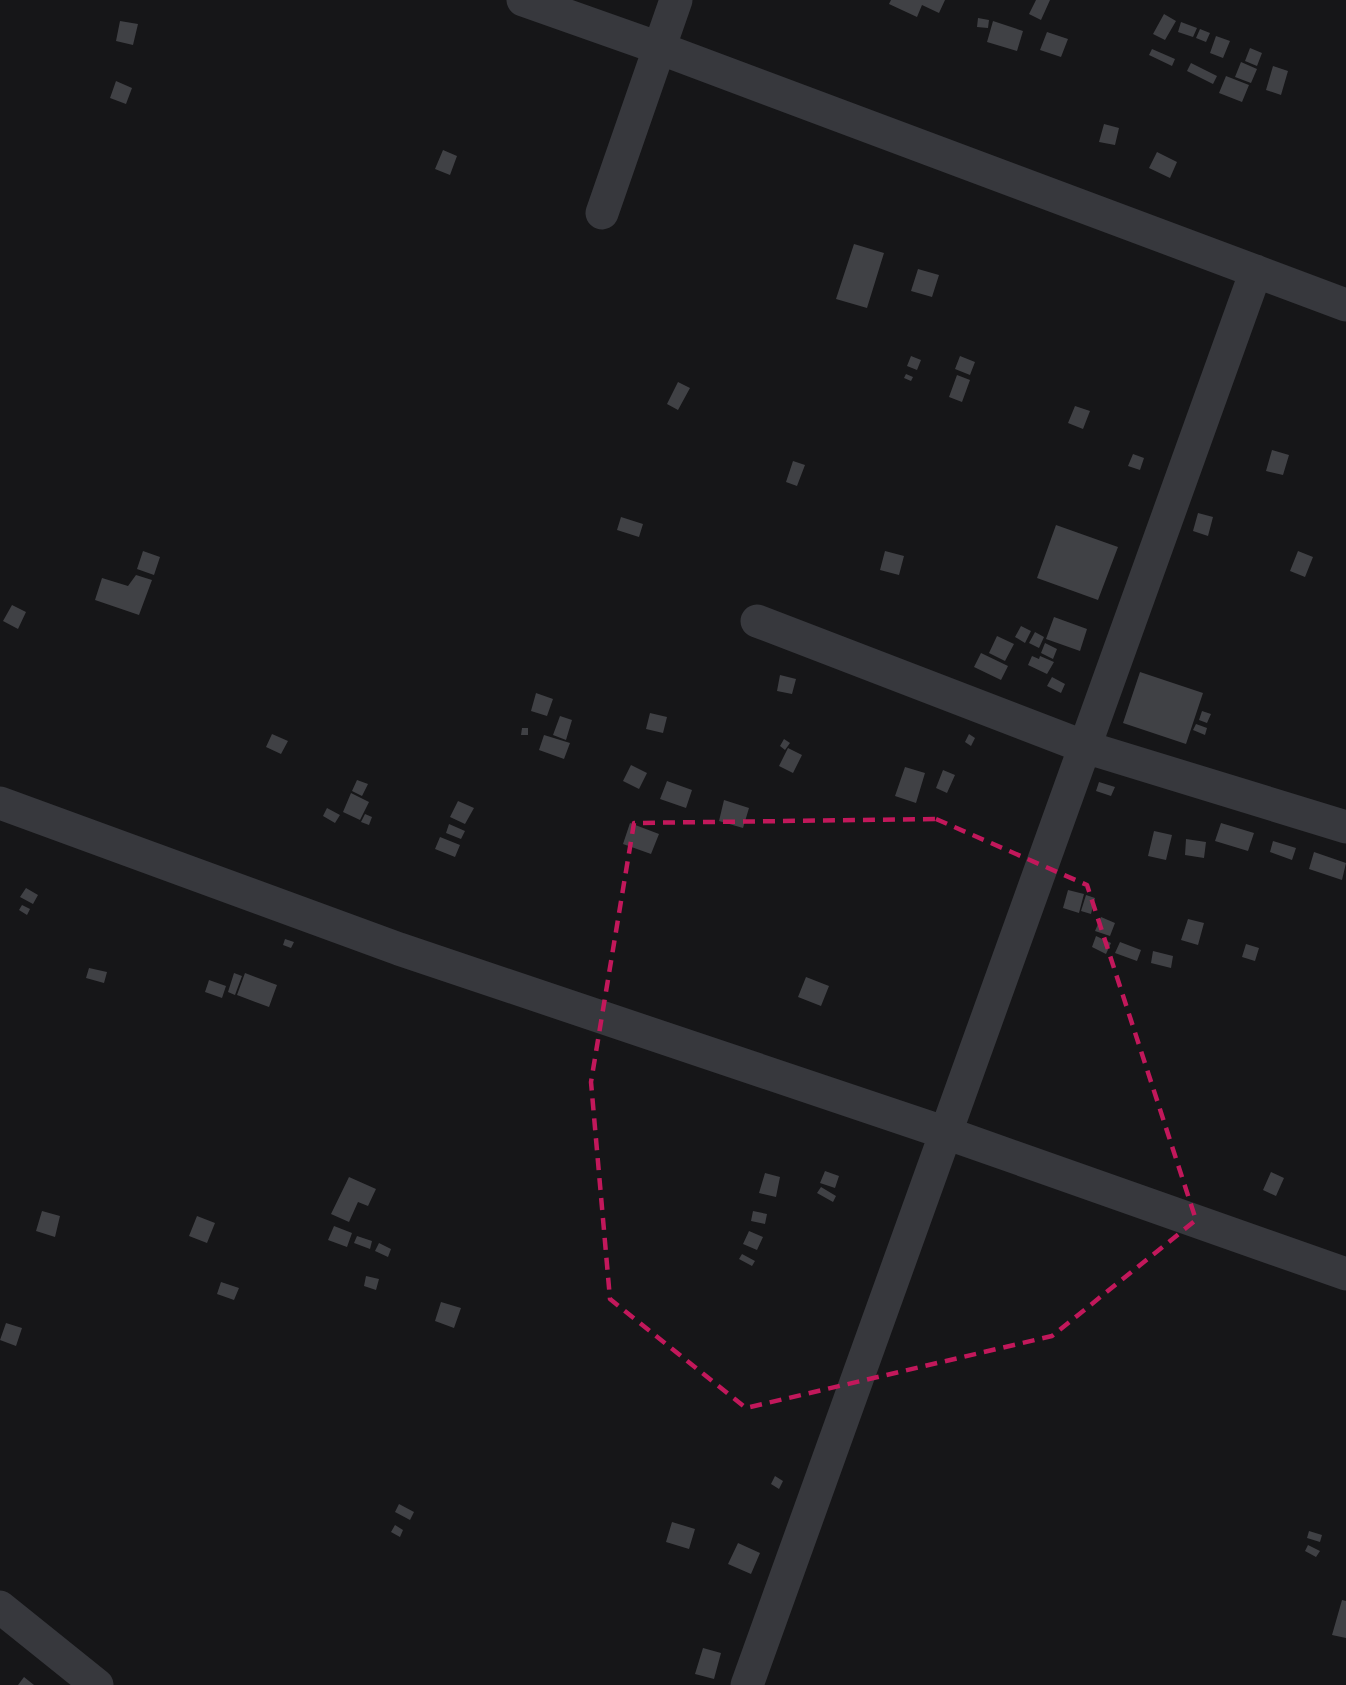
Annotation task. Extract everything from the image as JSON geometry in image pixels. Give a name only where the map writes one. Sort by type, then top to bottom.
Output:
[{"type":"street","points":[[523,0],[659,48],[1346,305]]},
{"type":"street","points":[[602,213],[675,0]]},
{"type":"street","points":[[747,1685],[1256,272]]},
{"type":"street","points":[[757,621],[1085,747],[1346,827]]},
{"type":"street","points":[[0,803],[399,949],[946,1133],[1346,1274]]},
{"type":"street","points":[[0,1607],[97,1685]]},
{"type":"highlighted area","points":[[936,819],[1087,885],[1196,1220],[1052,1336],[746,1408],[610,1299],[591,1082],[634,823]]},
{"type":"building","points":[[891,0],[945,0],[939,13],[922,5],[917,17],[889,4]]},
{"type":"building","points":[[1036,0],[1050,0],[1041,20],[1029,14]]},
{"type":"building","points":[[1164,14],[1176,21],[1165,40],[1153,34]]},
{"type":"building","points":[[978,18],[989,20],[988,28],[977,27]]},
{"type":"building","points":[[120,21],[138,24],[133,45],[116,41]]},
{"type":"building","points":[[993,21],[1023,31],[1017,51],[987,42]]},
{"type":"building","points":[[1181,22],[1197,28],[1193,37],[1178,32]]},
{"type":"building","points":[[1200,29],[1210,33],[1206,42],[1196,38]]},
{"type":"building","points":[[1047,32],[1068,39],[1061,57],[1040,50]]},
{"type":"building","points":[[1216,36],[1230,41],[1223,58],[1210,53]]},
{"type":"building","points":[[1250,48],[1262,53],[1257,66],[1245,61]]},
{"type":"building","points":[[1152,49],[1175,59],[1172,66],[1149,55]]},
{"type":"building","points":[[1241,62],[1257,69],[1251,83],[1235,77]]},
{"type":"building","points":[[1191,63],[1217,76],[1213,84],[1187,71]]},
{"type":"building","points":[[1273,66],[1288,71],[1281,95],[1266,90]]},
{"type":"building","points":[[1226,76],[1249,85],[1242,102],[1219,93]]},
{"type":"building","points":[[116,81],[132,88],[126,104],[110,98]]},
{"type":"building","points":[[1104,124],[1119,128],[1115,145],[1099,142]]},
{"type":"building","points":[[443,150],[457,156],[450,175],[435,169]]},
{"type":"building","points":[[1157,152],[1177,162],[1170,178],[1149,168]]},
{"type":"building","points":[[854,244],[884,253],[867,308],[836,299]]},
{"type":"building","points":[[918,269],[939,275],[932,297],[911,291]]},
{"type":"building","points":[[911,356],[921,360],[917,370],[907,366]]},
{"type":"building","points":[[960,356],[975,362],[970,375],[955,369]]},
{"type":"building","points":[[906,374],[913,377],[911,381],[904,378]]},
{"type":"building","points":[[957,375],[970,380],[962,402],[949,397]]},
{"type":"building","points":[[678,382],[690,388],[678,410],[667,404]]},
{"type":"building","points":[[1075,406],[1090,411],[1083,429],[1068,423]]},
{"type":"building","points":[[1272,450],[1289,455],[1283,475],[1266,471]]},
{"type":"building","points":[[1133,454],[1144,458],[1140,470],[1128,466]]},
{"type":"building","points":[[793,461],[805,465],[797,486],[786,482]]},
{"type":"building","points":[[1198,513],[1213,517],[1208,536],[1193,531]]},
{"type":"building","points":[[621,517],[643,524],[639,537],[617,530]]},
{"type":"building","points":[[1056,525],[1118,547],[1098,600],[1037,578]]},
{"type":"building","points":[[143,551],[160,557],[154,575],[137,569]]},
{"type":"building","points":[[885,551],[904,556],[899,575],[880,570]]},
{"type":"building","points":[[1298,551],[1313,557],[1305,577],[1290,571]]},
{"type":"building","points":[[136,575],[152,580],[139,615],[95,600],[102,578],[128,586]]},
{"type":"building","points":[[12,605],[26,612],[18,629],[3,621]]},
{"type":"building","points":[[1054,617],[1087,629],[1080,651],[1046,639]]},
{"type":"building","points":[[1021,626],[1031,631],[1025,643],[1015,637]]},
{"type":"building","points":[[1035,632],[1044,637],[1039,648],[1029,643]]},
{"type":"building","points":[[997,636],[1014,644],[1005,661],[989,653]]},
{"type":"building","points":[[1045,643],[1057,649],[1053,659],[1041,653]]},
{"type":"building","points":[[981,653],[1008,666],[1001,680],[974,667]]},
{"type":"building","points":[[1032,656],[1039,659],[1040,656],[1054,662],[1047,674],[1028,665]]},
{"type":"building","points":[[1140,672],[1203,693],[1186,744],[1123,723]]},
{"type":"building","points":[[780,675],[796,679],[792,694],[777,691]]},
{"type":"building","points":[[1052,677],[1065,684],[1061,693],[1047,686]]},
{"type":"building","points":[[536,693],[553,699],[547,716],[531,711]]},
{"type":"building","points":[[1202,711],[1211,714],[1207,723],[1199,720]]},
{"type":"building","points":[[650,713],[667,717],[663,733],[646,729]]},
{"type":"building","points":[[560,716],[572,720],[566,740],[553,735]]},
{"type":"building","points":[[1196,724],[1207,728],[1205,735],[1193,730]]},
{"type":"building","points":[[522,728],[528,728],[528,735],[521,735]]},
{"type":"building","points":[[272,734],[288,741],[281,754],[266,747]]},
{"type":"building","points":[[969,734],[975,738],[971,746],[965,742]]},
{"type":"building","points":[[544,735],[570,743],[564,759],[539,750]]},
{"type":"building","points":[[784,739],[790,743],[785,750],[780,746]]},
{"type":"building","points":[[788,748],[802,755],[793,773],[779,766]]},
{"type":"building","points":[[631,765],[647,773],[639,789],[623,781]]},
{"type":"building","points":[[905,767],[925,773],[916,803],[895,796]]},
{"type":"building","points":[[943,770],[955,775],[947,793],[936,788]]},
{"type":"building","points":[[357,780],[368,784],[362,796],[352,791]]},
{"type":"building","points":[[667,781],[692,790],[686,808],[660,799]]},
{"type":"building","points":[[1099,782],[1115,787],[1111,796],[1096,791]]},
{"type":"building","points":[[351,793],[369,802],[360,820],[343,812]]},
{"type":"building","points":[[724,800],[749,808],[743,828],[719,821]]},
{"type":"building","points":[[458,801],[474,808],[465,824],[450,817]]},
{"type":"building","points":[[327,808],[340,815],[335,823],[323,816]]},
{"type":"building","points":[[365,814],[372,817],[369,825],[361,822]]},
{"type":"building","points":[[630,823],[659,834],[651,854],[623,844]]},
{"type":"building","points":[[1221,823],[1254,833],[1248,851],[1215,841]]},
{"type":"building","points":[[449,824],[465,831],[461,839],[446,833]]},
{"type":"building","points":[[1154,831],[1172,835],[1166,860],[1148,856]]},
{"type":"building","points":[[440,837],[460,845],[455,857],[435,849]]},
{"type":"building","points":[[1186,839],[1206,842],[1204,858],[1185,855]]},
{"type":"building","points":[[1273,841],[1296,848],[1292,860],[1270,852]]},
{"type":"building","points":[[1314,852],[1346,863],[1342,880],[1309,869]]},
{"type":"building","points":[[26,888],[38,895],[33,904],[20,897]]},
{"type":"building","points":[[1068,890],[1084,894],[1079,913],[1063,908]]},
{"type":"building","points":[[1086,895],[1095,898],[1091,914],[1081,911]]},
{"type":"building","points":[[22,905],[30,909],[27,915],[19,910]]},
{"type":"building","points":[[1101,917],[1115,923],[1110,936],[1095,931]]},
{"type":"building","points":[[1188,919],[1204,923],[1198,945],[1181,940]]},
{"type":"building","points":[[1096,936],[1111,943],[1106,954],[1092,947]]},
{"type":"building","points":[[285,939],[294,942],[291,948],[283,945]]},
{"type":"building","points":[[1120,942],[1141,950],[1137,961],[1115,953]]},
{"type":"building","points":[[1246,944],[1259,948],[1255,961],[1242,957]]},
{"type":"building","points":[[1153,951],[1173,956],[1171,968],[1151,963]]},
{"type":"building","points":[[89,968],[107,972],[104,983],[86,978]]},
{"type":"building","points":[[234,973],[242,976],[235,995],[228,992]]},
{"type":"building","points":[[245,973],[277,985],[269,1007],[237,995]]},
{"type":"building","points":[[806,977],[829,986],[821,1006],[798,997]]},
{"type":"building","points":[[209,980],[226,986],[222,998],[205,992]]},
{"type":"building","points":[[825,1171],[839,1176],[835,1188],[820,1183]]},
{"type":"building","points":[[1271,1172],[1284,1178],[1276,1196],[1263,1190]]},
{"type":"building","points":[[765,1173],[780,1177],[776,1197],[759,1193]]},
{"type":"building","points":[[349,1177],[376,1189],[368,1206],[358,1202],[349,1222],[331,1214]]},
{"type":"building","points":[[821,1187],[836,1196],[833,1202],[817,1193]]},
{"type":"building","points":[[42,1211],[60,1216],[55,1237],[36,1231]]},
{"type":"building","points":[[753,1211],[767,1214],[765,1224],[751,1221]]},
{"type":"building","points":[[197,1216],[215,1223],[207,1243],[189,1236]]},
{"type":"building","points":[[334,1226],[352,1233],[347,1247],[328,1240]]},
{"type":"building","points":[[749,1231],[763,1237],[757,1250],[743,1244]]},
{"type":"building","points":[[357,1236],[372,1241],[370,1249],[354,1243]]},
{"type":"building","points":[[379,1243],[391,1249],[388,1257],[375,1251]]},
{"type":"building","points":[[742,1254],[755,1261],[752,1266],[739,1259]]},
{"type":"building","points":[[366,1276],[379,1279],[376,1290],[364,1286]]},
{"type":"building","points":[[221,1282],[239,1288],[234,1300],[217,1294]]},
{"type":"building","points":[[441,1302],[461,1308],[454,1328],[435,1321]]},
{"type":"building","points":[[6,1323],[22,1328],[16,1346],[0,1340]]},
{"type":"building","points":[[775,1476],[783,1481],[779,1489],[771,1484]]},
{"type":"building","points":[[399,1504],[414,1512],[410,1520],[395,1512]]},
{"type":"building","points":[[672,1522],[695,1529],[689,1549],[666,1542]]},
{"type":"building","points":[[395,1525],[403,1530],[400,1537],[391,1532]]},
{"type":"building","points":[[1309,1531],[1322,1535],[1320,1542],[1307,1538]]},
{"type":"building","points":[[738,1543],[760,1553],[751,1574],[728,1564]]},
{"type":"building","points":[[1308,1545],[1320,1551],[1316,1557],[1305,1551]]},
{"type":"building","points":[[1342,1600],[1346,1601],[1346,1638],[1332,1635]]},
{"type":"building","points":[[703,1648],[721,1653],[714,1679],[695,1674]]},
{"type":"building","points":[[24,1677],[34,1685],[18,1685]]}]
